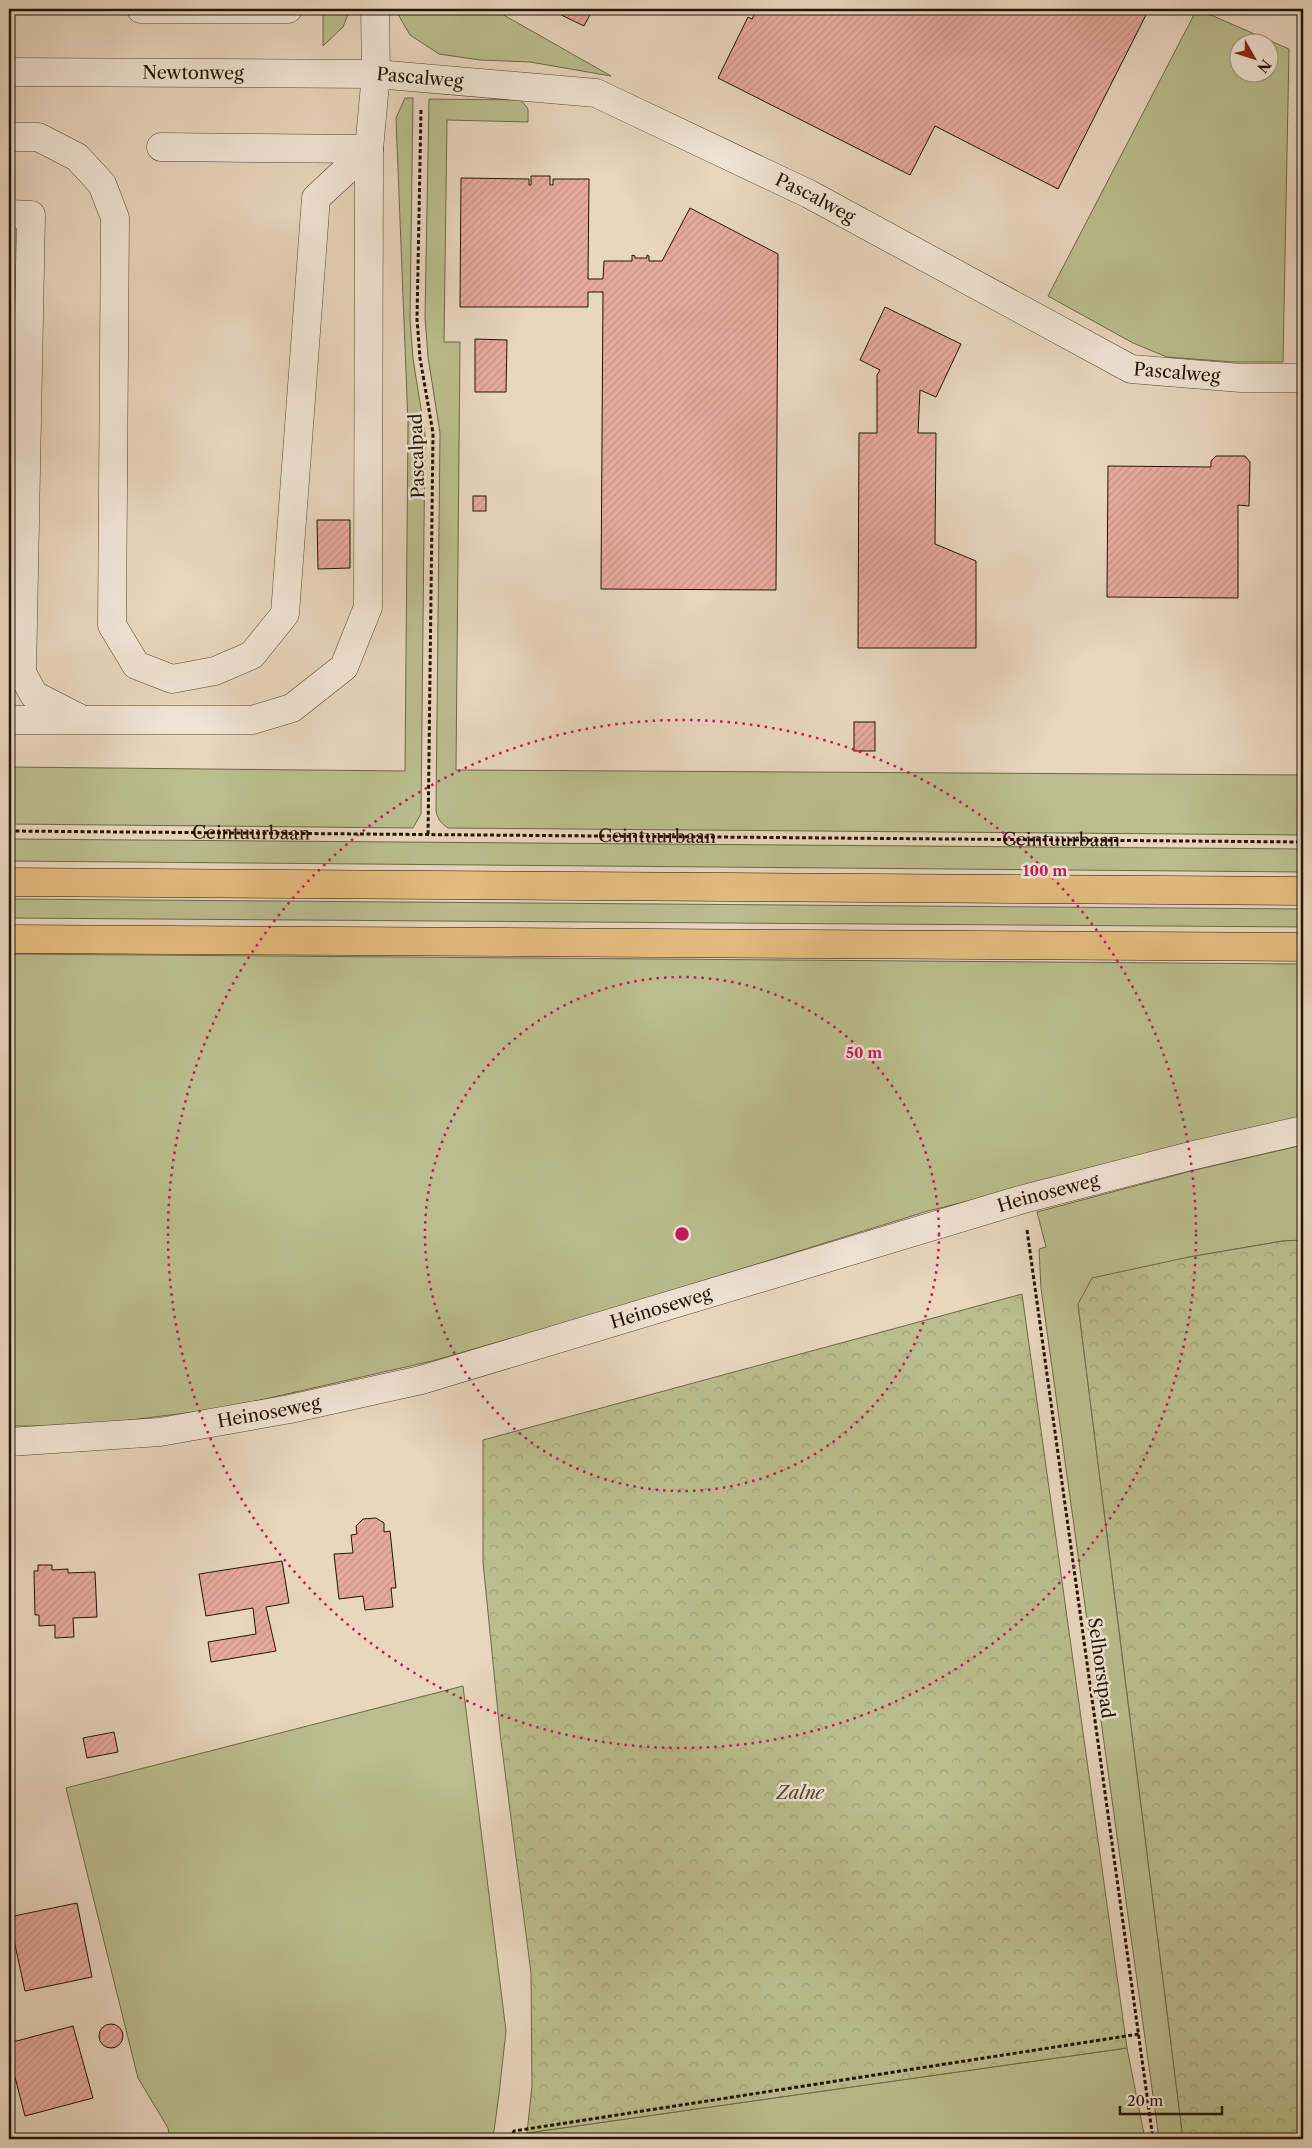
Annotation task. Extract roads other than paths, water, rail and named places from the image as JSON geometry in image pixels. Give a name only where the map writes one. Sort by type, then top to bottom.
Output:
[{"type":"main road","points":[[9,882],[1303,891]]},
{"type":"main road","points":[[9,939],[1303,947]]},
{"type":"street","points":[[142,9],[288,9]]},
{"type":"street","name":"Pascalweg","points":[[375,9],[376,74],[596,93],[809,194],[1131,369],[1241,378],[1303,378]]},
{"type":"street","name":"Newtonweg","points":[[9,72],[376,74]]},
{"type":"street","points":[[9,720],[252,720],[292,708],[344,667],[368,607],[369,149],[376,74]]},
{"type":"street","points":[[9,137],[38,137],[77,156],[102,184],[115,218],[112,625],[136,665],[172,679],[215,671],[252,655],[285,614],[316,198],[369,149]]},
{"type":"street","points":[[162,147],[369,149]]},
{"type":"street","points":[[9,214],[31,215],[22,674],[34,695],[83,720]]},
{"type":"street","name":"Heinoseweg","points":[[9,1442],[160,1432],[290,1409],[421,1380],[1020,1200],[1190,1156],[1303,1130]]},
{"type":"park label","name":"Zalne","points":[[800,1793]]}]
